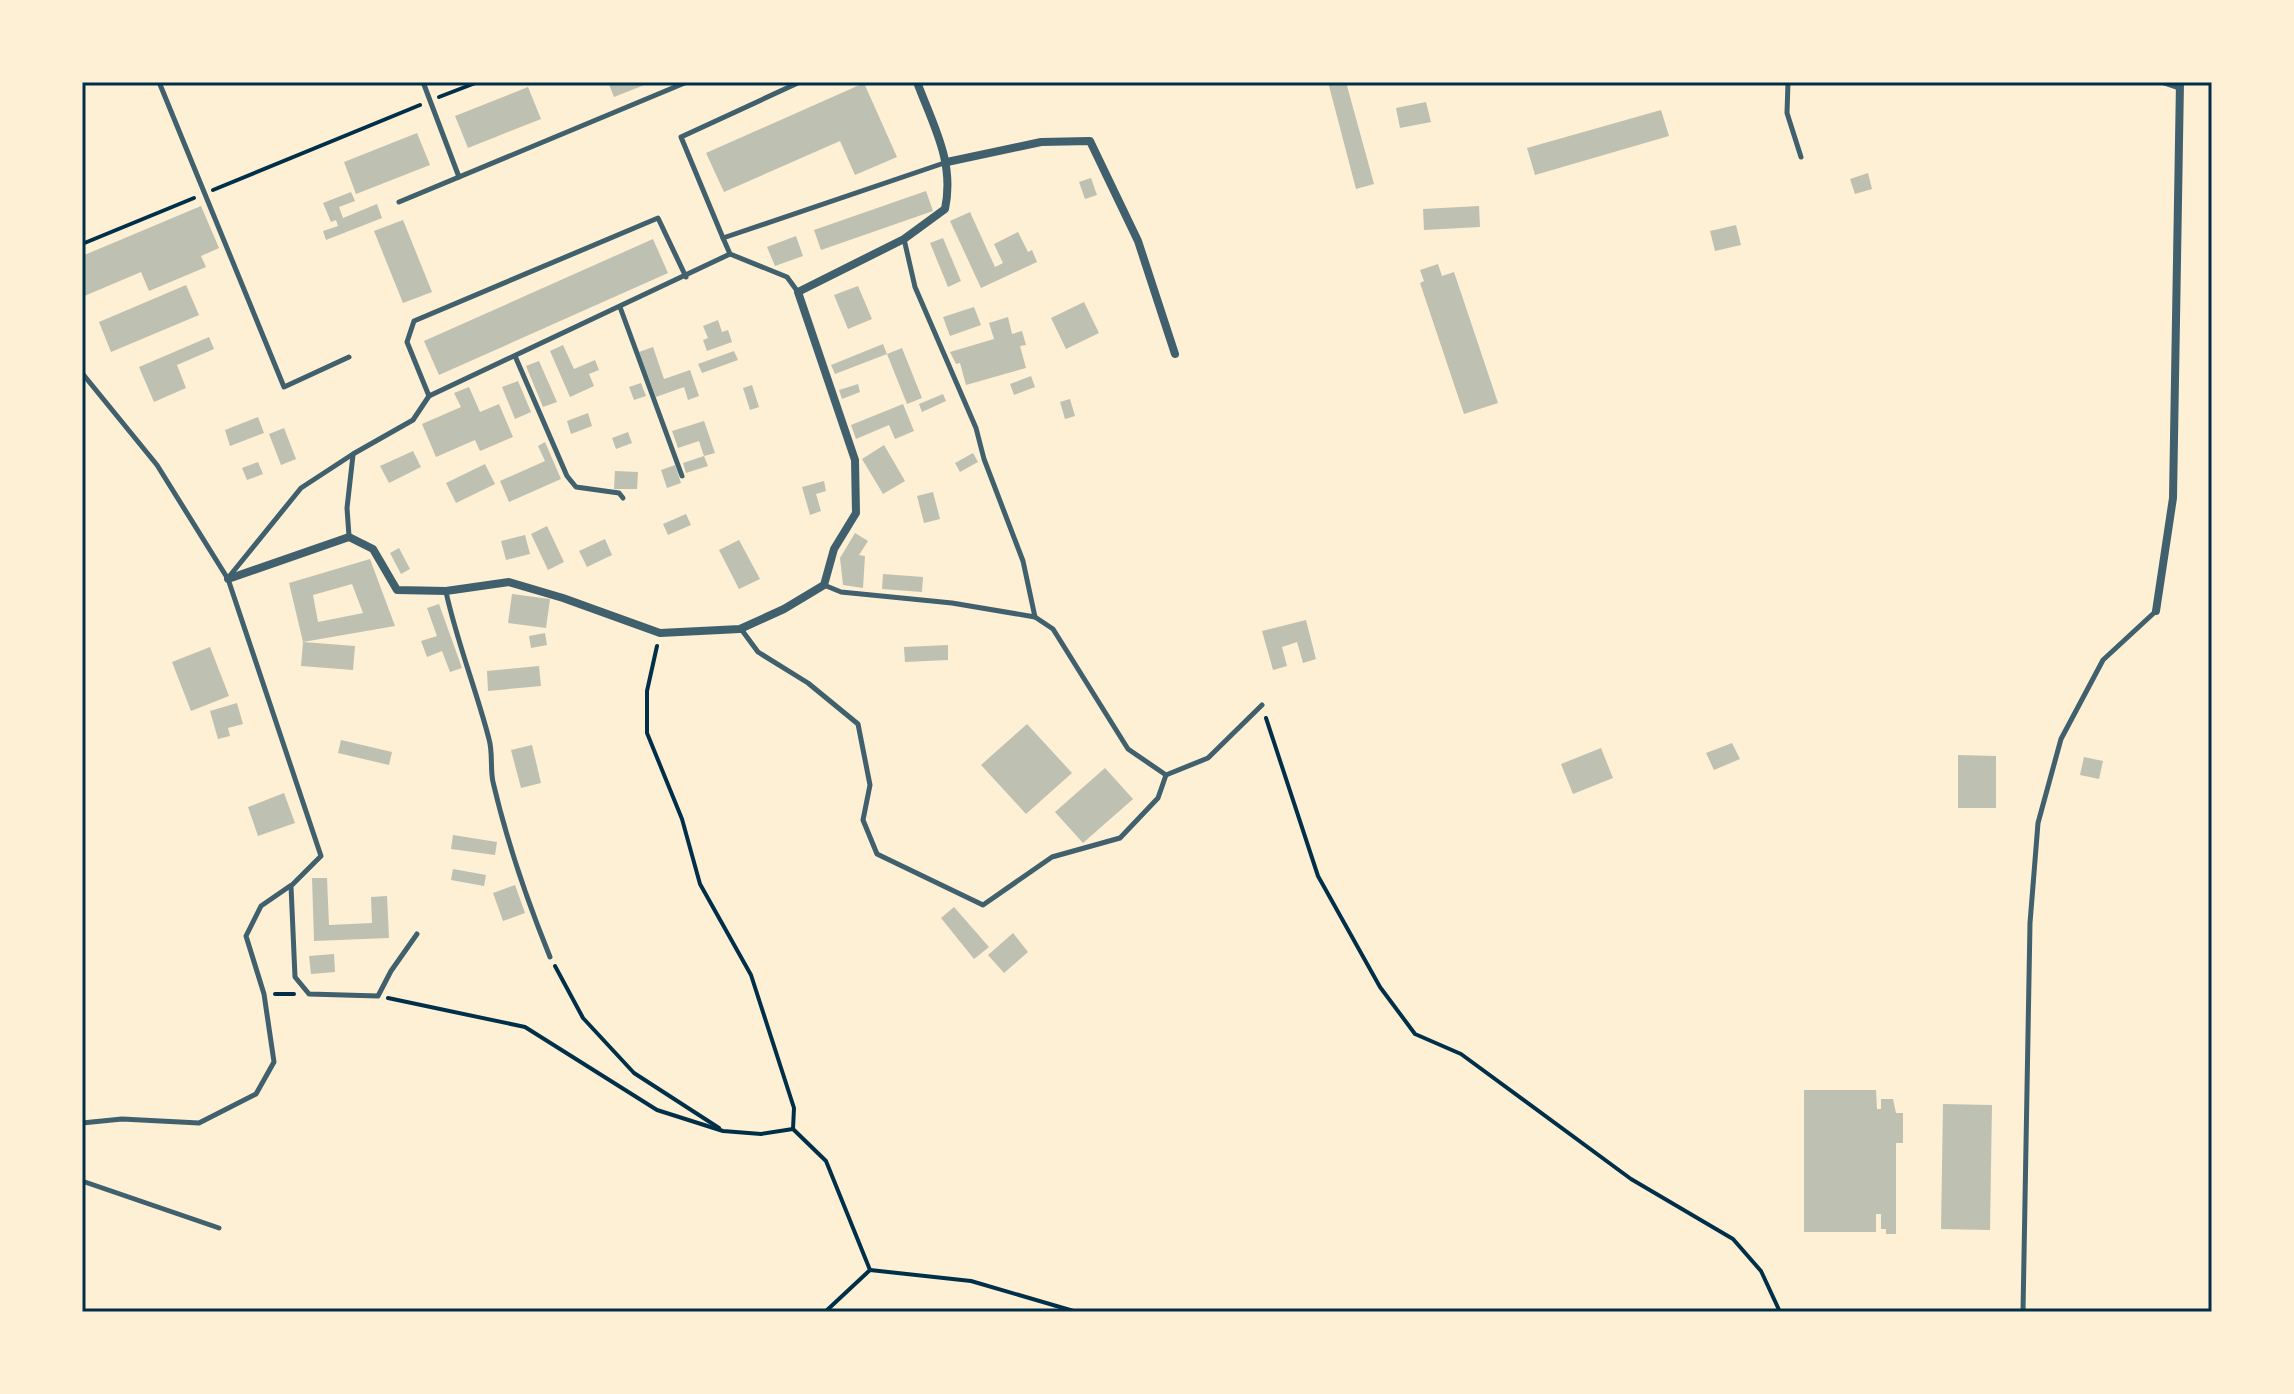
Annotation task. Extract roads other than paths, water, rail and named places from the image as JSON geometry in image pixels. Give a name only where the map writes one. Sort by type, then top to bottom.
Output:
[{"type":"street","points":[[228,579],[349,537],[373,549],[397,590],[446,591],[509,582],[660,633],[740,629],[784,609],[824,585],[834,549],[856,513],[855,460],[798,292],[904,239],[945,209],[950,186],[947,162],[917,82]]},
{"type":"street","points":[[2156,611],[2173,498],[2180,85]]},
{"type":"street","points":[[947,162],[1041,142],[1090,141],[1138,241],[1175,354]]},
{"type":"lane","points":[[159,82],[284,387],[349,357]]},
{"type":"lane","points":[[423,82],[459,177]]},
{"type":"lane","points":[[399,202],[687,82]]},
{"type":"lane","points":[[798,292],[787,277],[730,254],[681,137],[800,82]]},
{"type":"lane","points":[[1788,82],[1787,113],[1801,157]]},
{"type":"lane","points":[[2161,82],[2180,85]]},
{"type":"lane","points":[[723,238],[947,162]]},
{"type":"lane","points":[[429,396],[407,342],[414,321],[658,218],[686,277]]},
{"type":"lane","points":[[904,239],[915,287],[976,428],[984,459],[1023,561],[1035,617]]},
{"type":"lane","points":[[228,579],[301,488],[413,420],[429,396],[730,254]]},
{"type":"lane","points":[[620,307],[682,476]]},
{"type":"lane","points":[[515,356],[567,476],[576,487],[619,493],[623,498]]},
{"type":"lane","points":[[82,373],[157,465],[228,579],[321,856],[291,886],[261,906],[246,936],[264,994],[274,1062],[256,1094],[199,1123],[122,1119],[82,1123]]},
{"type":"lane","points":[[349,537],[347,508],[353,454]]},
{"type":"lane","points":[[824,585],[841,592],[952,603],[1035,617],[1053,629],[1128,749],[1166,775]]},
{"type":"lane","points":[[446,591],[458,642],[490,744],[492,778],[521,883],[550,957]]},
{"type":"lane","points":[[2023,1312],[2030,923],[2038,823],[2061,739],[2103,660],[2156,611]]},
{"type":"lane","points":[[740,629],[758,652],[808,683],[858,724],[870,785],[863,820],[877,854],[983,905],[1052,857],[1120,838],[1158,798],[1166,775],[1208,758],[1262,705]]},
{"type":"lane","points":[[291,886],[295,977],[309,994],[378,996],[417,934]]},
{"type":"lane","points":[[82,1181],[219,1228]]}]
